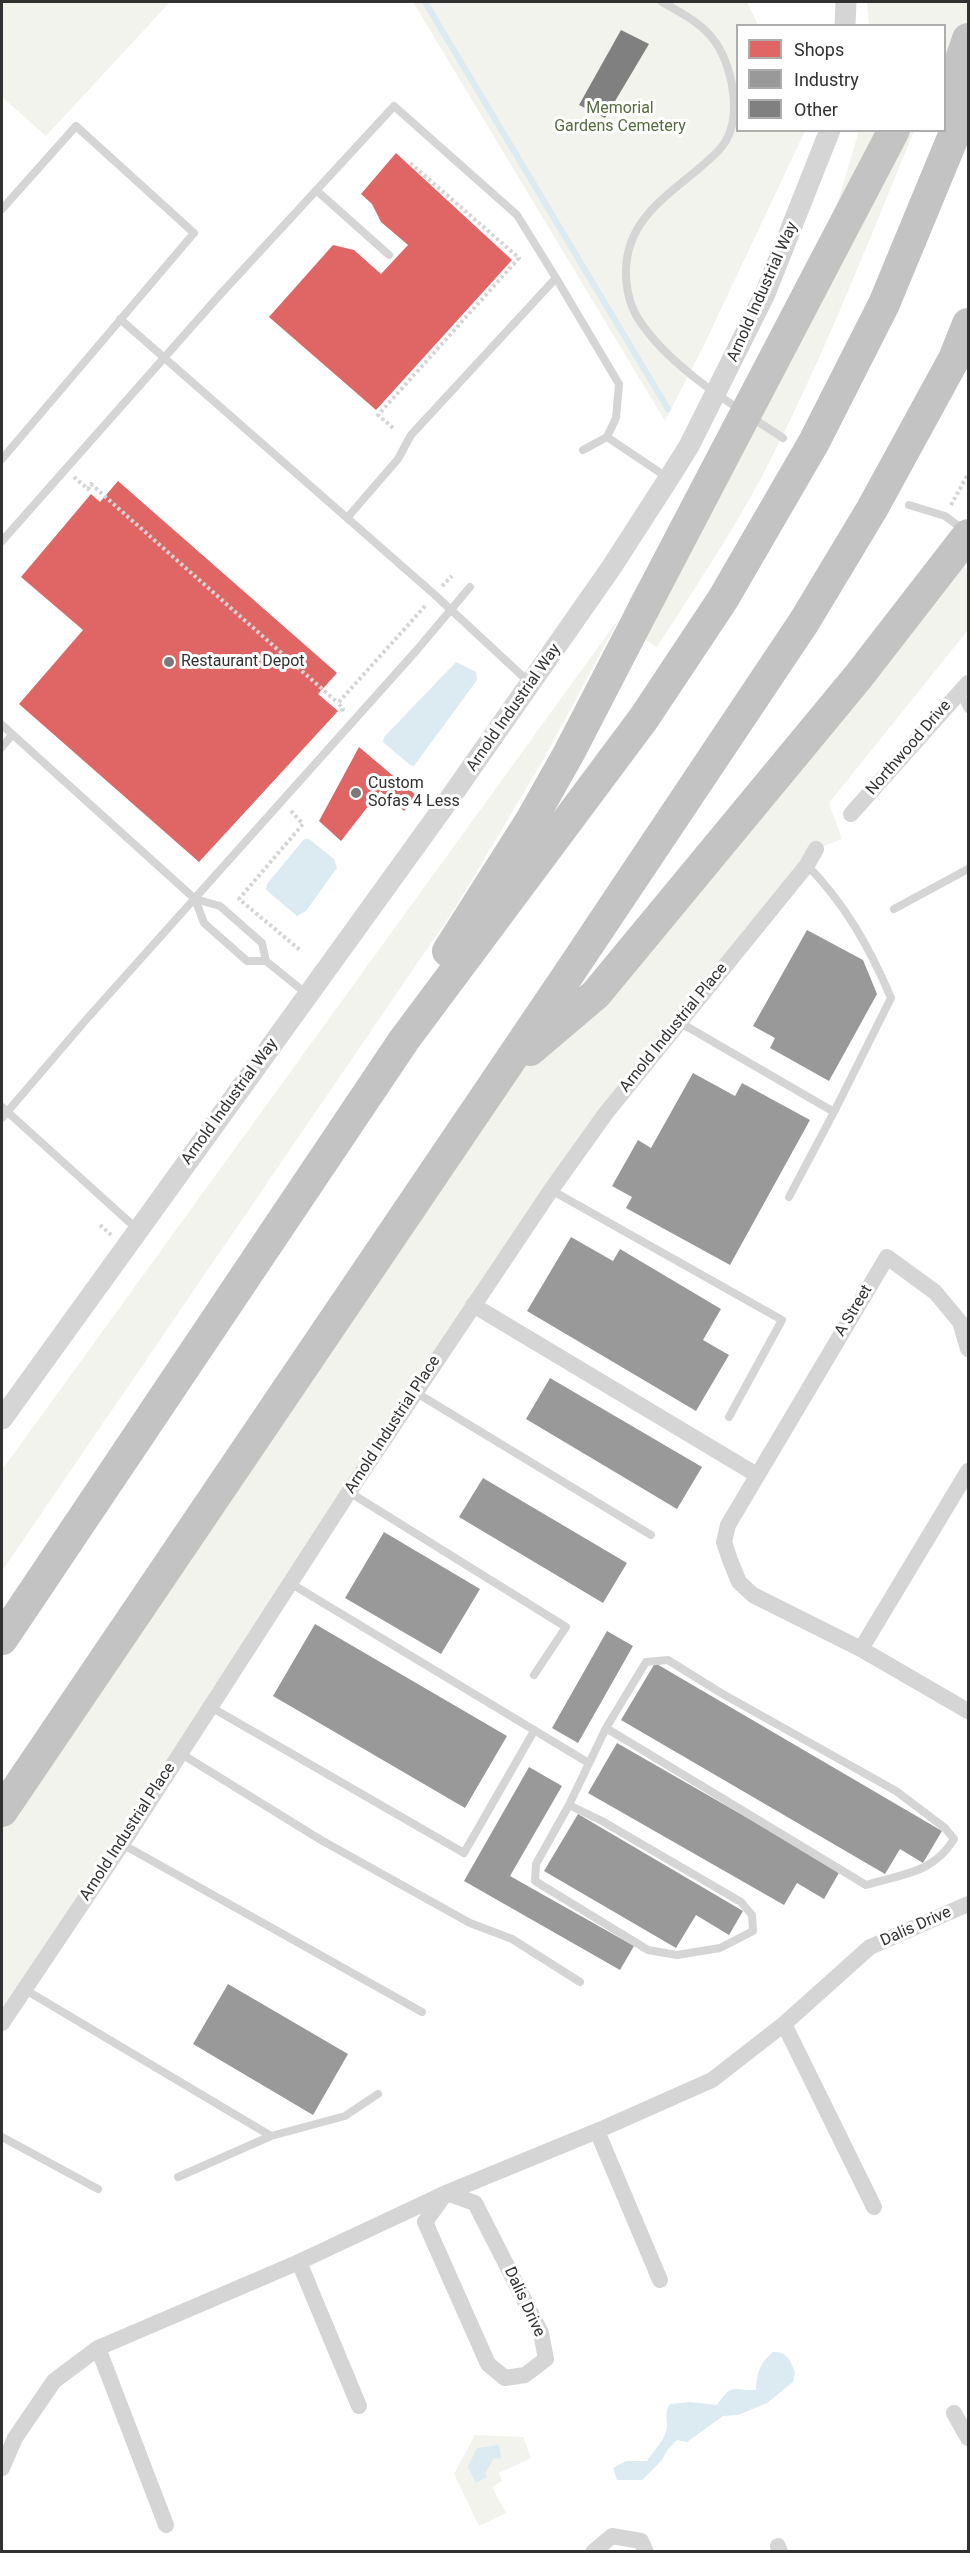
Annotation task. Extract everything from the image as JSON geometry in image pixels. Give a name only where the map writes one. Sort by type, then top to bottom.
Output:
[{"type":"highway","points":[[946,59],[969,38]]},
{"type":"highway","points":[[946,105],[969,38]]},
{"type":"highway","points":[[2,1639],[404,1040],[644,718],[723,599],[797,472],[840,392],[914,235],[969,101]]},
{"type":"highway","points":[[404,1040],[439,965],[530,822],[893,132]]},
{"type":"highway","points":[[840,392],[935,132]]},
{"type":"highway","points":[[2,1810],[500,1076],[804,622],[872,509],[961,349],[969,324]]},
{"type":"highway","points":[[500,1076],[596,994],[850,686],[963,541]]},
{"type":"street","points":[[845,24],[846,2]]},
{"type":"street","name":"Arnold Industrial Way","points":[[2,1419],[531,684],[669,478],[716,393],[765,294],[829,132]]},
{"type":"street","name":"Northwood Drive","points":[[851,814],[964,687]]},
{"type":"street","name":"Arnold Industrial Place","points":[[2,2023],[122,1844],[349,1492],[550,1190],[606,1113],[807,865],[816,849]]},
{"type":"street","name":"A Street","points":[[969,1348],[960,1322],[934,1292],[886,1257],[728,1525],[724,1542],[740,1582],[753,1594],[861,1649],[969,1712]]},
{"type":"street","points":[[473,1305],[757,1475]]},
{"type":"street","points":[[861,1649],[969,1472]]},
{"type":"street","name":"Dalis Drive","points":[[2,2468],[15,2438],[54,2381],[98,2348],[299,2262],[446,2193],[597,2131],[712,2080],[784,2024],[870,1947],[969,1904]]},
{"type":"street","points":[[784,2024],[874,2207]]},
{"type":"street","points":[[597,2131],[660,2280]]},
{"type":"street","name":"Dalis Drive","points":[[446,2193],[475,2203],[541,2333],[546,2359],[525,2375],[506,2378],[488,2364],[425,2222],[446,2193]]},
{"type":"street","points":[[299,2262],[359,2406]]},
{"type":"street","points":[[98,2348],[166,2525]]},
{"type":"street","points":[[954,2413],[969,2438]]},
{"type":"street","points":[[593,2552],[612,2536],[641,2541],[646,2552]]},
{"type":"lane","points":[[662,2],[697,22],[716,43],[734,86],[733,122],[720,149],[687,176],[636,228],[626,256],[626,288],[638,319],[662,348],[716,393],[783,438]]},
{"type":"lane","points":[[2,541],[217,298],[394,106],[517,215],[619,384],[616,418],[607,437],[583,450]]},
{"type":"lane","points":[[2,209],[76,126],[194,233],[2,459]]},
{"type":"lane","points":[[316,190],[388,255]]},
{"type":"lane","points":[[347,518],[398,459],[411,435],[556,278]]},
{"type":"lane","points":[[120,319],[451,610],[531,684]]},
{"type":"lane","points":[[607,437],[669,478]]},
{"type":"lane","points":[[909,505],[945,516],[963,541]]},
{"type":"lane","points":[[137,1229],[3,1112],[195,899],[470,587]]},
{"type":"lane","points":[[964,687],[969,709]]},
{"type":"lane","points":[[2,725],[195,899],[219,906],[262,943],[266,961],[308,996]]},
{"type":"lane","points":[[2,747],[12,735]]},
{"type":"lane","points":[[789,1197],[891,998],[871,951],[836,897],[807,865]]},
{"type":"lane","points":[[894,909],[969,869]]},
{"type":"lane","points":[[195,899],[204,923],[247,962],[266,961]]},
{"type":"lane","points":[[679,1022],[834,1112]]},
{"type":"lane","points":[[550,1190],[782,1320],[729,1417]]},
{"type":"lane","points":[[415,1392],[651,1535]]},
{"type":"lane","points":[[349,1492],[566,1627],[534,1675]]},
{"type":"lane","points":[[290,1583],[587,1762]]},
{"type":"lane","points":[[569,1805],[602,1821],[741,1902],[752,1915],[753,1930],[720,1948],[677,1955],[648,1950],[535,1881],[536,1864],[569,1805],[587,1762],[606,1728],[646,1662],[668,1659],[721,1693],[896,1791],[945,1828],[954,1839],[946,1852],[910,1875],[866,1885],[606,1728]]},
{"type":"lane","points":[[209,1706],[464,1853],[534,1731]]},
{"type":"lane","points":[[180,1753],[321,1840],[470,1923],[512,1939],[580,1982]]},
{"type":"lane","points":[[122,1844],[422,2012]]},
{"type":"lane","points":[[24,1989],[271,2136]]},
{"type":"lane","points":[[178,2177],[271,2136],[345,2116],[378,2094]]},
{"type":"lane","points":[[2,2137],[98,2190]]},
{"type":"path","points":[[393,428],[378,415],[519,258],[409,162]]},
{"type":"path","points":[[65,469],[88,489],[92,484],[338,703]]},
{"type":"path","points":[[945,516],[969,474]]},
{"type":"green space","points":[[2,2],[170,2],[46,136],[2,97]]},
{"type":"green space","name":"Memorial Gardens Cemetery","points":[[413,2],[747,2],[758,24],[736,24],[736,132],[805,132],[705,343],[665,421]]},
{"type":"green space","points":[[867,2],[968,2],[968,34],[946,63],[946,24],[869,24]]},
{"type":"green space","points":[[859,132],[914,132],[841,307],[782,438],[736,523],[657,647],[641,637],[653,613],[629,600],[709,463],[835,211]]},
{"type":"green space","points":[[952,554],[968,571],[968,630],[829,803],[842,839],[816,849],[606,1113],[2,2023],[2,1802],[500,1076],[596,994]]},
{"type":"green space","points":[[620,617],[542,762],[455,908],[2,1571],[2,1470]]},
{"type":"green space","points":[[475,2435],[523,2437],[531,2458],[499,2473],[502,2481],[492,2487],[506,2513],[479,2526],[454,2474]]},
{"type":"shaded area","points":[[456,662],[476,672],[477,680],[414,766],[410,765],[383,742],[384,737]]},
{"type":"shaded area","points":[[304,839],[309,839],[334,859],[337,868],[306,911],[297,916],[266,890],[267,884]]},
{"type":"shaded area","points":[[773,2352],[782,2353],[790,2361],[795,2373],[793,2382],[767,2403],[738,2415],[723,2416],[687,2442],[677,2440],[662,2460],[642,2480],[617,2480],[613,2468],[626,2461],[647,2461],[660,2443],[666,2432],[667,2411],[670,2404],[690,2402],[717,2405],[730,2390],[756,2390],[760,2369]]},
{"type":"shaded area","points":[[499,2445],[501,2458],[493,2459],[485,2474],[487,2477],[476,2483],[468,2467],[477,2448]]},
{"type":"building: Shops","points":[[396,153],[512,260],[376,410],[269,317],[333,245],[354,250],[381,274],[408,245],[381,222],[372,204],[361,194]]},
{"type":"building: Shops","name":"Restaurant Depot","points":[[118,481],[337,673],[318,694],[338,711],[199,862],[19,704],[83,630],[21,577],[91,494],[100,502]]},
{"type":"building: Shops","name":"Custom Sofas 4 Less","points":[[359,747],[417,796],[404,811],[380,791],[341,841],[319,821]]},
{"type":"building: Industry","points":[[807,930],[863,960],[877,994],[829,1081],[770,1048],[775,1038],[753,1026]]},
{"type":"building: Industry","points":[[693,1073],[735,1096],[742,1083],[810,1120],[730,1265],[626,1208],[632,1197],[612,1186],[638,1140],[651,1148]]},
{"type":"building: Industry","points":[[571,1237],[613,1261],[620,1249],[721,1309],[703,1340],[729,1355],[696,1411],[527,1311]]},
{"type":"building: Industry","points":[[550,1378],[702,1467],[677,1509],[526,1419]]},
{"type":"building: Industry","points":[[483,1478],[627,1563],[603,1603],[459,1517]]},
{"type":"building: Industry","points":[[384,1532],[480,1589],[441,1654],[345,1598]]},
{"type":"building: Industry","points":[[315,1624],[507,1736],[465,1808],[273,1696]]},
{"type":"building: Industry","points":[[607,1631],[633,1646],[578,1743],[552,1728]]},
{"type":"building: Industry","points":[[655,1663],[942,1831],[923,1863],[900,1849],[885,1874],[621,1720]]},
{"type":"building: Industry","points":[[617,1743],[840,1871],[824,1899],[797,1883],[784,1905],[588,1793]]},
{"type":"building: Industry","points":[[529,1767],[562,1786],[510,1876],[634,1946],[620,1970],[464,1881]]},
{"type":"building: Industry","points":[[578,1814],[743,1911],[729,1935],[696,1915],[676,1948],[544,1871]]},
{"type":"building: Industry","points":[[228,1984],[348,2054],[313,2115],[193,2044]]},
{"type":"building: Other","points":[[621,30],[649,44],[605,118],[579,105]]},
{"type":"waterway","points":[[425,2],[668,409]]},
{"type":"place","name":"Restaurant Depot","points":[[169,662]]},
{"type":"place","name":"Custom Sofas 4 Less","points":[[356,793]]}]
